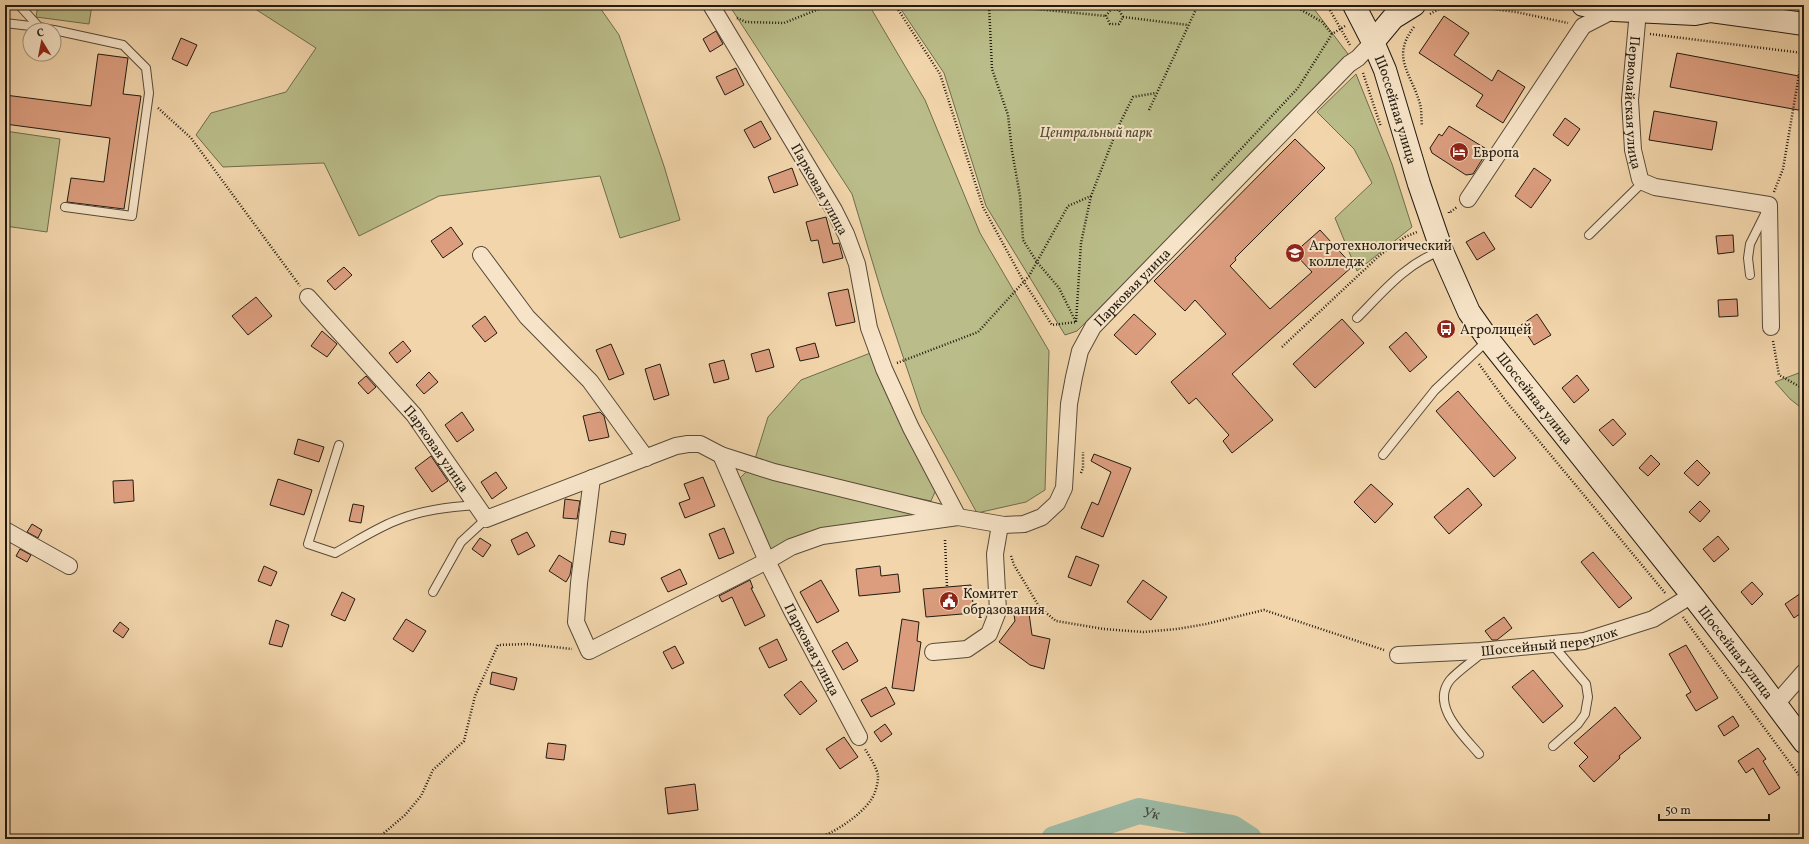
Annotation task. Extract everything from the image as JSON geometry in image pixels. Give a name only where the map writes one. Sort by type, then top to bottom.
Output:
[{"type":"main road","name":"Шоссейная улица","points":[[1354,5],[1373,42],[1385,70],[1419,184],[1442,251],[1469,312],[1684,600],[1776,704],[1804,742]]},
{"type":"main road","points":[[1597,11],[1637,22],[1695,14],[1711,8],[1762,12],[1804,24]]},
{"type":"main road","points":[[1373,42],[1393,18],[1418,16]]},
{"type":"street","name":"Парковая улица","points":[[711,5],[834,210],[846,234],[857,264],[869,328],[884,369],[910,428],[958,517]]},
{"type":"street","points":[[1468,199],[1597,11]]},
{"type":"street","name":"Первомайская улица","points":[[1637,22],[1630,100],[1633,150],[1636,169],[1643,182],[1655,187],[1769,205]]},
{"type":"street","name":"Парковая улица","points":[[308,297],[414,415],[486,518],[676,446],[700,444],[721,455],[774,472],[958,517],[1002,525],[1024,524],[1042,517],[1057,503],[1064,488],[1069,404],[1080,351],[1093,326],[1349,64],[1358,58],[1373,42]]},
{"type":"street","points":[[1769,205],[1771,327]]},
{"type":"street","points":[[481,255],[527,317],[590,381],[646,458]]},
{"type":"street","name":"Парковая улица","points":[[721,455],[767,561],[859,737]]},
{"type":"street","points":[[589,651],[576,622],[578,583],[592,478]]},
{"type":"street","name":"Парковая улица","points":[[589,651],[767,561],[791,547],[822,536],[958,517]]},
{"type":"street","points":[[933,652],[967,649],[989,634],[998,611],[995,554],[1002,525]]},
{"type":"street","points":[[5,530],[69,566]]},
{"type":"street","name":"Шоссейный переулок","points":[[1398,655],[1485,651],[1584,641],[1652,619],[1684,600]]},
{"type":"street","points":[[1776,704],[1804,672]]},
{"type":"lane","points":[[19,5],[34,22]]},
{"type":"lane","points":[[5,23],[22,25]]},
{"type":"lane","points":[[62,32],[123,45],[146,68],[149,93],[132,216],[65,207]]},
{"type":"lane","points":[[1589,235],[1643,182]]},
{"type":"lane","points":[[1750,275],[1748,258],[1750,244],[1769,205]]},
{"type":"lane","points":[[1357,318],[1404,272],[1426,256],[1442,251]]},
{"type":"lane","points":[[1383,454],[1435,390],[1488,339]]},
{"type":"lane","points":[[339,445],[308,544],[335,553],[395,521],[423,512],[442,508],[477,505]]},
{"type":"lane","points":[[433,592],[461,542],[486,518]]},
{"type":"lane","points":[[1552,644],[1586,684],[1588,698],[1585,714],[1578,724],[1553,746]]},
{"type":"lane","points":[[1479,754],[1452,722],[1444,699],[1450,681],[1485,651]]},
{"type":"path","points":[[733,15],[746,22],[784,23],[829,5]]},
{"type":"path","points":[[895,5],[940,74],[983,208],[1024,282],[1052,325],[1076,322],[1082,317]]},
{"type":"path","points":[[989,5],[992,69],[1008,115],[1012,151],[1020,196],[1022,240],[1037,262],[1059,288],[1076,322]]},
{"type":"path","points":[[996,5],[1106,16]]},
{"type":"path","points":[[1149,110],[1198,5]]},
{"type":"path","points":[[1293,5],[1322,22],[1332,34]]},
{"type":"path","points":[[1327,5],[1351,48]]},
{"type":"path","points":[[1422,131],[1420,104],[1409,79],[1402,50],[1406,38],[1418,16],[1446,5]]},
{"type":"path","points":[[1461,5],[1516,12],[1597,11]]},
{"type":"path","points":[[1106,16],[1111,9],[1119,10],[1123,17]]},
{"type":"path","points":[[1106,16],[1110,24],[1118,24],[1123,17]]},
{"type":"path","points":[[1123,17],[1188,24]]},
{"type":"path","points":[[1637,22],[1693,39],[1803,53]]},
{"type":"path","points":[[1208,185],[1298,88],[1332,34],[1340,29]]},
{"type":"path","points":[[1693,34],[1693,39]]},
{"type":"path","points":[[1769,205],[1783,169],[1804,45]]},
{"type":"path","points":[[1076,322],[1081,243],[1091,196],[1118,127],[1132,97],[1156,93]]},
{"type":"path","points":[[148,100],[191,138],[308,297]]},
{"type":"path","points":[[884,369],[978,332],[1024,282],[1037,262],[1068,206],[1091,196]]},
{"type":"path","points":[[1446,206],[1449,213]]},
{"type":"path","points":[[1282,347],[1380,255],[1406,237],[1417,232]]},
{"type":"path","points":[[1771,327],[1779,375],[1804,389]]},
{"type":"path","points":[[1559,466],[1589,500],[1684,600],[1804,782]]},
{"type":"path","points":[[1002,525],[1003,535],[1014,564],[1040,608],[1056,621],[1104,629],[1143,632],[1177,629],[1264,610],[1398,655]]},
{"type":"path","points":[[945,540],[947,587]]},
{"type":"path","points":[[377,839],[405,815],[421,796],[433,770],[464,741],[475,696],[498,645],[528,644],[589,651]]},
{"type":"path","points":[[812,839],[820,838],[849,821],[871,800],[876,788],[878,775],[859,737]]},
{"type":"green space","points":[[38,5],[92,5],[89,24],[36,17]]},
{"type":"green space","points":[[249,5],[598,5],[619,35],[664,166],[680,220],[620,238],[600,176],[439,196],[359,236],[324,163],[223,167],[196,135],[211,113],[286,92],[316,48]]},
{"type":"green space","points":[[729,5],[869,5],[925,100],[980,233],[1049,351],[1045,490],[1026,502],[977,513],[922,413],[883,297],[852,194]]},
{"type":"green space","name":"Центральный парк","points":[[898,5],[1311,5],[1348,54],[1345,62],[1077,331],[1065,335],[986,206],[944,73]]},
{"type":"green space","points":[[1356,74],[1392,164],[1412,227],[1357,271],[1335,218],[1372,183],[1354,149],[1317,112]]},
{"type":"green space","points":[[5,131],[60,139],[47,232],[5,226]]},
{"type":"green space","points":[[873,352],[938,485],[931,501],[829,480],[755,459],[768,417],[801,380]]},
{"type":"green space","points":[[1804,371],[1804,410],[1790,399],[1775,382]]},
{"type":"green space","points":[[749,469],[924,515],[769,554],[738,480]]},
{"type":"building","points":[[1444,16],[1469,33],[1454,55],[1492,81],[1498,70],[1525,87],[1503,123],[1476,106],[1483,95],[1419,53]]},
{"type":"building","points":[[716,31],[723,44],[710,52],[703,39]]},
{"type":"building","points":[[181,38],[197,45],[187,66],[172,59]]},
{"type":"building","points":[[1677,53],[1804,77],[1804,111],[1670,87]]},
{"type":"building","points":[[98,54],[128,58],[123,94],[141,96],[124,209],[67,202],[71,178],[104,182],[110,138],[5,124],[5,95],[91,106]]},
{"type":"building","points":[[736,68],[744,85],[725,95],[716,77]]},
{"type":"building","points":[[1654,111],[1717,122],[1712,150],[1649,140]]},
{"type":"building","points":[[1565,118],[1580,129],[1568,146],[1553,135]]},
{"type":"building","points":[[761,121],[771,139],[754,148],[744,130]]},
{"type":"building","name":"Европа","points":[[1449,126],[1488,150],[1473,174],[1466,175],[1432,153],[1430,148],[1439,134],[1442,136]]},
{"type":"building","points":[[1295,139],[1325,168],[1235,258],[1236,260],[1230,266],[1270,309],[1312,272],[1294,253],[1320,230],[1353,266],[1232,374],[1273,420],[1232,453],[1223,441],[1229,435],[1196,398],[1189,404],[1171,382],[1226,334],[1195,300],[1185,311],[1154,281]]},
{"type":"building","points":[[792,168],[798,185],[774,193],[768,177]]},
{"type":"building","points":[[1534,168],[1551,180],[1531,208],[1515,196]]},
{"type":"building","points":[[826,217],[833,244],[839,243],[843,258],[823,263],[818,240],[811,241],[806,222]]},
{"type":"building","points":[[451,227],[463,244],[443,258],[431,241]]},
{"type":"building","points":[[1484,232],[1495,249],[1477,260],[1466,242]]},
{"type":"building","points":[[1733,235],[1734,252],[1718,254],[1716,236]]},
{"type":"building","points":[[344,267],[352,275],[335,290],[327,281]]},
{"type":"building","points":[[848,289],[855,322],[836,326],[828,293]]},
{"type":"building","points":[[256,297],[272,316],[248,335],[232,316]]},
{"type":"building","points":[[1737,299],[1738,316],[1719,317],[1718,300]]},
{"type":"building","points":[[1134,314],[1156,334],[1136,355],[1114,335]]},
{"type":"building","points":[[1537,314],[1551,335],[1534,345],[1521,325]]},
{"type":"building","points":[[485,316],[497,333],[485,342],[472,326]]},
{"type":"building","points":[[1342,319],[1364,343],[1315,388],[1293,364]]},
{"type":"building","points":[[322,331],[337,344],[327,357],[311,346]]},
{"type":"building","points":[[1406,332],[1427,357],[1410,372],[1389,347]]},
{"type":"building","points":[[403,341],[411,351],[397,363],[389,353]]},
{"type":"building","points":[[815,343],[819,357],[800,361],[796,348]]},
{"type":"building","points":[[611,344],[624,374],[609,380],[596,350]]},
{"type":"building","points":[[769,349],[774,367],[756,372],[751,354]]},
{"type":"building","points":[[724,360],[729,379],[714,383],[709,364]]},
{"type":"building","points":[[660,364],[669,395],[654,400],[645,369]]},
{"type":"building","points":[[429,372],[438,382],[424,394],[416,385]]},
{"type":"building","points":[[1577,375],[1589,390],[1574,403],[1562,388]]},
{"type":"building","points":[[366,376],[376,387],[368,394],[358,383]]},
{"type":"building","points":[[1458,391],[1516,458],[1494,477],[1436,411]]},
{"type":"building","points":[[462,412],[474,430],[457,442],[445,425]]},
{"type":"building","points":[[600,412],[604,416],[609,437],[589,441],[583,416]]},
{"type":"building","points":[[1613,419],[1626,434],[1613,446],[1599,430]]},
{"type":"building","points":[[298,439],[324,447],[319,462],[294,454]]},
{"type":"building","points":[[1094,454],[1131,468],[1103,537],[1081,528],[1092,502],[1098,505],[1111,472],[1091,461]]},
{"type":"building","points":[[1651,455],[1660,464],[1648,476],[1639,468]]},
{"type":"building","points":[[431,456],[448,481],[432,492],[415,468]]},
{"type":"building","points":[[1697,460],[1710,473],[1698,486],[1684,473]]},
{"type":"building","points":[[496,472],[507,488],[492,499],[481,482]]},
{"type":"building","points":[[703,477],[715,506],[685,518],[679,503],[690,499],[684,484]]},
{"type":"building","points":[[278,479],[312,490],[304,515],[270,505]]},
{"type":"building","points":[[133,480],[134,501],[114,503],[113,481]]},
{"type":"building","points":[[1371,484],[1393,504],[1375,523],[1354,502]]},
{"type":"building","points":[[1468,488],[1482,505],[1449,534],[1434,517]]},
{"type":"building","points":[[565,499],[580,501],[577,519],[563,518]]},
{"type":"building","points":[[1700,501],[1710,511],[1700,522],[1689,512]]},
{"type":"building","points":[[353,504],[364,506],[361,523],[349,521]]},
{"type":"building","points":[[32,524],[42,530],[38,538],[27,532]]},
{"type":"building","points":[[724,528],[734,553],[719,559],[709,534]]},
{"type":"building","points":[[611,531],[626,534],[624,545],[609,542]]},
{"type":"building","points":[[527,532],[535,546],[518,555],[511,540]]},
{"type":"building","points":[[1718,536],[1729,549],[1714,562],[1703,549]]},
{"type":"building","points":[[480,538],[491,545],[483,557],[472,549]]},
{"type":"building","points":[[20,549],[31,555],[27,562],[16,556]]},
{"type":"building","points":[[1593,552],[1632,598],[1619,608],[1581,562]]},
{"type":"building","points":[[559,555],[572,563],[570,575],[566,582],[549,571]]},
{"type":"building","points":[[1076,556],[1099,565],[1091,586],[1068,577]]},
{"type":"building","points":[[264,566],[277,572],[271,586],[258,581]]},
{"type":"building","points":[[880,566],[881,576],[898,574],[900,592],[859,596],[856,569]]},
{"type":"building","points":[[680,569],[687,584],[668,592],[661,578]]},
{"type":"building","points":[[750,580],[753,588],[751,588],[765,616],[745,626],[732,597],[722,602],[719,596]]},
{"type":"building","points":[[821,580],[839,611],[817,623],[800,592]]},
{"type":"building","points":[[1143,580],[1167,597],[1151,620],[1127,602]]},
{"type":"building","points":[[1752,582],[1763,594],[1752,605],[1741,592]]},
{"type":"building","name":"Комитет образования","points":[[971,585],[974,613],[926,617],[923,589]]},
{"type":"building","points":[[1804,591],[1804,611],[1794,618],[1785,604]]},
{"type":"building","points":[[342,592],[355,599],[345,621],[331,615]]},
{"type":"building","points":[[1028,606],[1032,635],[1050,639],[1044,669],[1030,665],[999,642],[1015,621],[1013,608]]},
{"type":"building","points":[[1504,617],[1512,628],[1497,640],[1492,640],[1485,631]]},
{"type":"building","points":[[406,619],[426,631],[413,652],[393,639]]},
{"type":"building","points":[[902,619],[919,622],[917,641],[921,642],[914,691],[892,688]]},
{"type":"building","points":[[276,620],[289,625],[282,647],[269,644]]},
{"type":"building","points":[[120,622],[129,629],[123,638],[113,631]]},
{"type":"building","points":[[777,639],[787,660],[769,668],[759,648]]},
{"type":"building","points":[[847,642],[858,661],[843,670],[832,651]]},
{"type":"building","points":[[1686,645],[1718,698],[1696,711],[1686,695],[1691,692],[1669,654]]},
{"type":"building","points":[[675,646],[684,663],[672,669],[663,652]]},
{"type":"building","points":[[1533,670],[1563,706],[1543,723],[1512,687]]},
{"type":"building","points":[[492,672],[517,678],[514,690],[490,684]]},
{"type":"building","points":[[801,681],[817,701],[800,715],[784,695]]},
{"type":"building","points":[[886,687],[895,704],[871,717],[861,700]]},
{"type":"building","points":[[1615,707],[1641,738],[1619,756],[1620,758],[1594,782],[1579,766],[1588,757],[1574,743]]},
{"type":"building","points":[[1733,716],[1739,726],[1724,736],[1718,726]]},
{"type":"building","points":[[885,724],[892,734],[881,742],[874,732]]},
{"type":"building","points":[[844,737],[858,757],[840,769],[826,749]]},
{"type":"building","points":[[548,743],[566,745],[564,760],[546,758]]},
{"type":"building","points":[[1758,748],[1766,759],[1763,761],[1780,788],[1769,795],[1753,768],[1746,773],[1738,761]]},
{"type":"building","points":[[695,784],[698,810],[668,814],[665,788]]},
{"type":"waterway","name":"Ук","points":[[1054,839],[1139,811],[1232,828],[1249,839]]},
{"type":"place","name":"Европа","points":[[1459,152]]},
{"type":"place","name":"Агротехнологический колледж","points":[[1295,253]]},
{"type":"place","name":"Агролицей","points":[[1446,329]]},
{"type":"place","name":"Комитет образования","points":[[949,601]]}]
